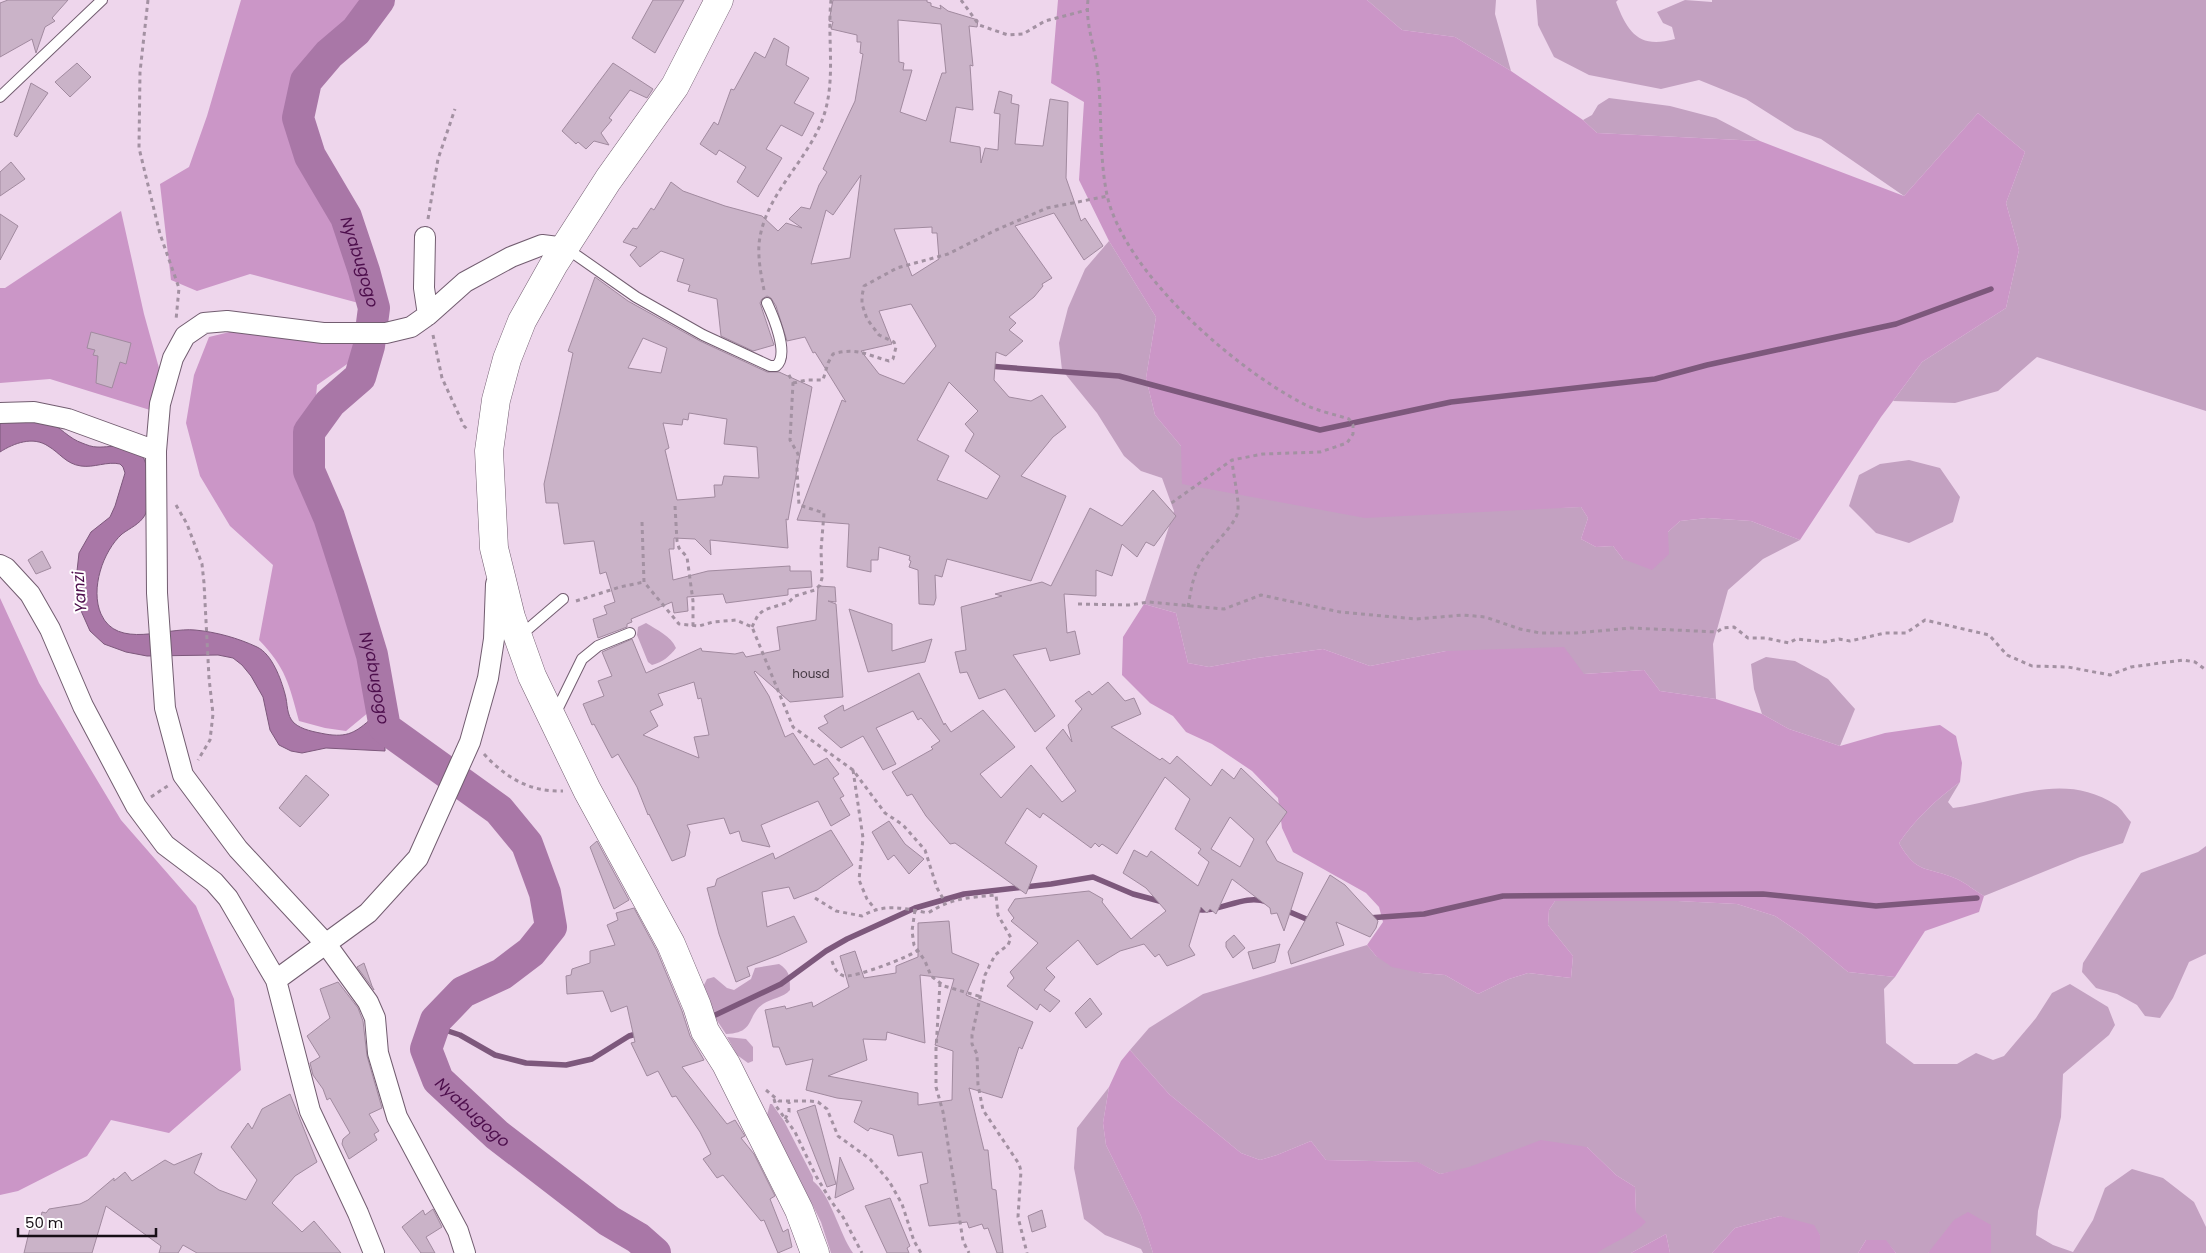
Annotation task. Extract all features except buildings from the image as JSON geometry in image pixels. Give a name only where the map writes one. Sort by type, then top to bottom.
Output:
[{"type":"highway","points":[[719,0],[675,86],[608,180],[554,264],[522,321],[507,359],[496,400],[488,451],[494,548],[518,637],[532,676],[587,790],[671,944],[697,1006],[705,1031],[726,1064],[799,1210],[815,1253]]},
{"type":"street","points":[[425,237],[424,288],[428,315]]},
{"type":"street","points":[[465,1253],[458,1231],[397,1117],[378,1053],[375,1018],[368,1002],[326,944],[238,849],[183,776],[165,708],[157,593],[156,451],[160,404],[173,358],[186,336],[204,323],[227,321],[324,333],[386,333],[411,327],[428,315],[465,282],[511,257],[542,245],[566,248]]},
{"type":"street","points":[[0,413],[34,412],[68,419],[156,451]]},
{"type":"street","points":[[276,980],[368,913],[418,858],[470,742],[488,678],[494,639],[496,588],[494,548]]},
{"type":"street","points":[[0,565],[6,568],[30,594],[50,629],[83,706],[136,806],[165,845],[214,882],[228,898],[276,980],[310,1111],[358,1213],[374,1253]]},
{"type":"lane","points":[[0,97],[102,0]]},
{"type":"lane","points":[[566,248],[636,297],[703,334],[770,366],[776,366],[781,358],[781,345],[767,303]]},
{"type":"lane","points":[[518,637],[541,616],[563,600]]},
{"type":"lane","points":[[552,719],[582,659],[598,646],[630,633]]},
{"type":"path","points":[[148,0],[140,72],[139,148],[160,234],[179,288],[173,358]]},
{"type":"path","points":[[767,303],[760,268],[760,239],[767,215],[778,193],[811,144],[825,113],[830,84],[829,18],[831,0]]},
{"type":"path","points":[[961,0],[979,25],[1008,35],[1023,34],[1045,21],[1087,10]]},
{"type":"path","points":[[1088,0],[1086,17],[1098,74],[1108,196],[1119,226],[1139,260],[1175,306],[1252,371],[1303,404],[1349,419],[1353,425],[1348,443],[1320,452],[1263,454],[1232,460],[1170,504]]},
{"type":"path","points":[[425,237],[438,159],[454,109]]},
{"type":"path","points":[[794,383],[807,380],[823,380],[833,354],[847,350],[889,361],[893,359],[896,347],[894,342],[879,335],[872,327],[864,310],[862,291],[864,286],[870,282],[897,268],[948,254],[996,230],[1047,208],[1108,196]]},
{"type":"path","points":[[428,315],[442,378],[464,426],[488,451]]},
{"type":"path","points":[[752,627],[764,610],[789,602],[795,596],[815,590],[820,585],[822,578],[821,550],[824,513],[799,505],[798,454],[790,440],[794,383],[791,376],[779,364]]},
{"type":"path","points":[[1188,606],[1192,582],[1202,561],[1217,539],[1233,525],[1238,510],[1232,460]]},
{"type":"path","points":[[156,482],[171,497],[187,524],[202,564],[209,678]]},
{"type":"path","points":[[674,506],[677,541],[679,548],[687,557],[693,601],[694,626]]},
{"type":"path","points":[[642,522],[644,582],[679,624],[694,626],[736,620],[752,627],[793,727],[853,770],[885,813],[902,825],[925,850],[937,888],[945,902]]},
{"type":"path","points":[[563,600],[576,602],[620,587],[644,582]]},
{"type":"path","points":[[1078,604],[1129,605],[1149,602],[1224,609],[1261,595],[1348,613],[1416,619],[1463,615],[1485,617],[1520,629],[1540,633],[1576,633],[1631,628],[1717,632],[1724,628],[1734,627],[1748,638],[1765,638],[1789,643],[1796,638],[1825,642],[1839,639],[1850,641],[1884,633],[1906,633],[1925,620],[1989,635],[2007,655],[2032,666],[2068,667],[2110,675],[2131,668],[2183,660],[2195,662],[2206,670]]},
{"type":"path","points":[[470,742],[497,768],[522,785],[552,791],[587,790]]},
{"type":"path","points":[[853,770],[863,838],[859,880],[867,899],[875,909]]},
{"type":"path","points":[[815,898],[836,911],[862,916],[875,909],[902,908],[928,913],[945,902],[966,897],[996,895],[998,914],[1011,938],[1008,944],[995,955],[986,975],[972,1035],[972,1044],[977,1054],[983,1110],[1019,1164],[1021,1177],[1018,1218],[1027,1253]]},
{"type":"path","points":[[915,910],[912,931],[914,945],[926,961],[931,976],[940,984],[982,997]]},
{"type":"path","points":[[832,961],[839,973],[844,976],[853,975],[898,960],[918,950]]},
{"type":"path","points":[[940,984],[936,1087],[943,1112],[963,1241],[969,1253]]},
{"type":"path","points":[[762,1086],[779,1101],[818,1102],[827,1109],[838,1136],[860,1151],[878,1167],[889,1181],[902,1204],[914,1241],[921,1253]]},
{"type":"path","points":[[774,1098],[776,1106],[795,1132],[816,1176],[843,1217],[862,1253]]},
{"type":"path","points":[[785,1119],[789,1112],[789,1102]]},
{"type":"shaded area","points":[[241,0],[372,0],[353,24],[321,51],[299,78],[290,119],[300,161],[344,224],[366,305],[250,274],[197,291],[171,280],[160,184],[189,167],[207,116]]},
{"type":"shaded area","points":[[1058,0],[1367,0],[1402,30],[1455,37],[1511,71],[1583,120],[1597,133],[1760,141],[1904,196],[1978,113],[2025,152],[2006,203],[2019,250],[2006,308],[1922,362],[1881,417],[1800,540],[1751,521],[1707,518],[1680,521],[1668,532],[1669,554],[1652,570],[1623,559],[1613,546],[1596,547],[1581,539],[1588,518],[1581,507],[1365,518],[1182,484],[1181,446],[1155,415],[1146,378],[1156,317],[1109,241],[1079,180],[1084,102],[1051,83]]},
{"type":"shaded area","points":[[1367,0],[1496,0],[1495,14],[1511,71],[1455,37],[1402,30]]},
{"type":"shaded area","points":[[1536,0],[1618,0],[1616,2],[1625,22],[1636,36],[1652,42],[1663,42],[1675,39],[1672,27],[1663,23],[1657,12],[1685,0],[1712,2],[1712,0],[2206,0],[2206,411],[2037,357],[1998,391],[1955,403],[1893,401],[1922,362],[2006,308],[2019,250],[2006,203],[2025,152],[1978,113],[1904,196],[1821,139],[1795,130],[1746,99],[1699,80],[1661,89],[1589,75],[1554,57],[1538,25]]},
{"type":"shaded area","points":[[1609,98],[1670,106],[1716,118],[1760,141],[1597,133],[1583,120],[1592,115],[1598,105]]},
{"type":"shaded area","points":[[121,211],[144,314],[159,368],[150,410],[50,379],[0,383],[0,288],[5,288]]},
{"type":"shaded area","points":[[1109,241],[1156,317],[1146,378],[1155,415],[1181,446],[1550,508],[1581,507],[1588,518],[1581,539],[1596,547],[1613,546],[1623,559],[1668,532],[1680,521],[1707,518],[1751,521],[1800,540],[1763,559],[1728,590],[1713,644],[1716,699],[1660,691],[1644,670],[1584,674],[1446,651],[1370,666],[1323,649],[1209,667],[1188,663],[1176,613],[1144,604],[1174,511],[1162,478],[1141,471],[1124,456],[1097,413],[1062,370],[1059,343],[1068,308],[1085,269]]},
{"type":"shaded area","points":[[238,330],[363,340],[353,360],[317,385],[315,409],[302,428],[305,475],[324,516],[370,673],[375,707],[346,731],[299,721],[281,668],[259,640],[273,565],[230,526],[200,476],[186,423],[194,375],[209,337]]},
{"type":"shaded area","points":[[1909,460],[1940,468],[1960,497],[1953,522],[1909,543],[1876,533],[1849,506],[1859,475],[1880,464]]},
{"type":"shaded area","points":[[0,598],[39,683],[121,820],[196,906],[234,999],[241,1070],[169,1133],[111,1120],[87,1156],[18,1191],[0,1195]]},
{"type":"shaded area","points":[[1144,604],[1176,613],[1188,663],[1209,667],[1323,649],[1370,666],[1446,651],[1564,647],[1584,674],[1644,670],[1660,691],[1716,699],[1762,714],[1789,729],[1840,746],[1885,733],[1940,725],[1956,736],[1962,763],[1960,782],[1912,825],[1899,843],[1905,853],[1917,865],[1957,879],[1984,896],[1979,912],[1925,931],[1895,977],[1848,972],[1802,934],[1775,916],[1737,904],[1677,901],[1555,901],[1549,910],[1548,925],[1573,956],[1571,978],[1528,973],[1509,979],[1478,994],[1445,975],[1421,973],[1392,967],[1376,956],[1367,945],[1383,922],[1379,907],[1366,893],[1293,852],[1282,828],[1278,798],[1252,771],[1212,744],[1186,732],[1173,716],[1150,703],[1122,675],[1123,637]]},
{"type":"shaded area","points":[[646,623],[667,637],[676,648],[666,658],[652,665],[648,662],[637,635],[638,627]]},
{"type":"shaded area","points":[[1766,657],[1795,661],[1828,679],[1855,709],[1840,746],[1789,729],[1762,714],[1754,689],[1751,664]]},
{"type":"shaded area","points":[[1960,782],[1948,802],[1953,808],[2015,794],[2056,788],[2096,795],[2116,805],[2131,822],[2123,843],[2080,857],[1984,896],[1957,879],[1917,865],[1905,853],[1899,843],[1912,825],[1927,810]]},
{"type":"shaded area","points":[[2206,846],[2206,954],[2189,962],[2173,998],[2160,1018],[2145,1016],[2137,1005],[2117,994],[2096,988],[2082,972],[2083,963],[2141,873],[2198,852]]},
{"type":"shaded area","points":[[1555,901],[1678,901],[1737,904],[1775,916],[1802,934],[1848,972],[1895,977],[1884,989],[1886,1043],[1914,1064],[1957,1064],[1976,1053],[1993,1060],[2004,1056],[2036,1018],[2052,993],[2070,984],[2108,1007],[2115,1025],[2109,1035],[2063,1074],[2061,1117],[2038,1211],[2036,1235],[2053,1245],[2073,1252],[2093,1220],[2105,1188],[2132,1169],[2163,1178],[2194,1202],[2206,1227],[2206,1253],[1991,1253],[1991,1225],[1928,1253],[1896,1253],[1885,1240],[1866,1240],[1858,1253],[1820,1253],[1820,1235],[1780,1216],[1735,1228],[1712,1253],[1670,1253],[1666,1234],[1631,1253],[1593,1253],[1636,1212],[1635,1187],[1616,1175],[1587,1147],[1440,1174],[1417,1162],[1326,1160],[1311,1141],[1260,1160],[1241,1153],[1169,1094],[1130,1050],[1149,1028],[1203,994],[1367,945],[1376,956],[1421,973],[1445,975],[1478,994],[1509,979],[1528,973],[1571,978],[1573,956],[1548,925],[1549,910]]},
{"type":"shaded area","points":[[779,964],[789,975],[790,990],[784,995],[763,1004],[742,1031],[726,1034],[712,1013],[703,987],[707,979],[714,977],[727,988],[734,990],[751,979],[755,968]]},
{"type":"shaded area","points":[[727,1037],[746,1039],[753,1047],[753,1061],[748,1063],[737,1055]]},
{"type":"shaded area","points":[[1130,1050],[1169,1094],[1241,1153],[1260,1160],[1311,1141],[1326,1160],[1418,1162],[1440,1174],[1469,1167],[1541,1140],[1587,1147],[1616,1175],[1635,1187],[1636,1212],[1646,1222],[1635,1231],[1597,1253],[1153,1253],[1141,1216],[1106,1145],[1103,1123],[1109,1087],[1121,1061]]},
{"type":"shaded area","points":[[1109,1087],[1103,1123],[1106,1145],[1141,1216],[1153,1253],[1143,1253],[1141,1249],[1105,1235],[1084,1219],[1074,1168],[1077,1128]]},
{"type":"shaded area","points":[[770,1104],[772,1104],[784,1121],[813,1177],[813,1181],[825,1195],[853,1253],[831,1253],[821,1222],[767,1115]]},
{"type":"shaded area","points":[[1968,1212],[1991,1225],[1991,1253],[1928,1253],[1954,1220]]},
{"type":"shaded area","points":[[1780,1216],[1814,1225],[1820,1235],[1820,1253],[1712,1253],[1735,1228]]},
{"type":"shaded area","points":[[1666,1234],[1670,1253],[1631,1253]]},
{"type":"shaded area","points":[[1866,1240],[1886,1240],[1896,1253],[1858,1253]]},
{"type":"water","name":"Yanzi","points":[[48,420],[73,439],[93,447],[123,446],[135,449],[140,453],[146,464],[148,496],[145,515],[115,541],[100,571],[97,593],[98,604],[101,614],[108,625],[118,631],[130,634],[183,630],[203,631],[235,638],[257,647],[267,655],[278,674],[286,698],[288,713],[294,723],[313,731],[340,735],[351,733],[372,718],[385,728],[385,751],[326,748],[302,753],[291,751],[279,745],[270,730],[263,697],[251,676],[233,658],[218,655],[147,656],[126,652],[104,644],[90,631],[78,604],[76,580],[79,553],[91,532],[110,517],[125,473],[120,464],[76,465],[67,461],[48,446],[36,441],[17,444],[0,452],[0,422]]},
{"type":"waterway","name":"Nyabugogo","points":[[379,0],[356,31],[329,54],[306,81],[298,118],[310,156],[346,217],[374,308],[369,346],[360,377],[330,403],[309,432],[309,471],[329,517],[372,655],[385,728],[499,810],[527,844],[545,893],[551,927],[531,952],[502,974],[463,992],[436,1020],[426,1049],[438,1080],[497,1135],[609,1221],[638,1238],[655,1253]]},
{"type":"waterway","points":[[988,366],[1119,376],[1320,430],[1451,402],[1655,379],[1707,365],[1896,324],[1991,289]]},
{"type":"waterway","points":[[709,1018],[781,984],[826,951],[847,939],[915,908],[964,894],[1093,877],[1133,894],[1163,902]]},
{"type":"waterway","points":[[1368,918],[1424,914],[1503,896],[1763,894],[1876,906],[1977,898]]},
{"type":"waterway","points":[[1194,909],[1212,909],[1248,900],[1267,902]]},
{"type":"waterway","points":[[1285,910],[1311,921]]},
{"type":"waterway","points":[[433,1026],[460,1035],[495,1055],[526,1063],[566,1065],[592,1059],[629,1036],[640,1033]]}]
